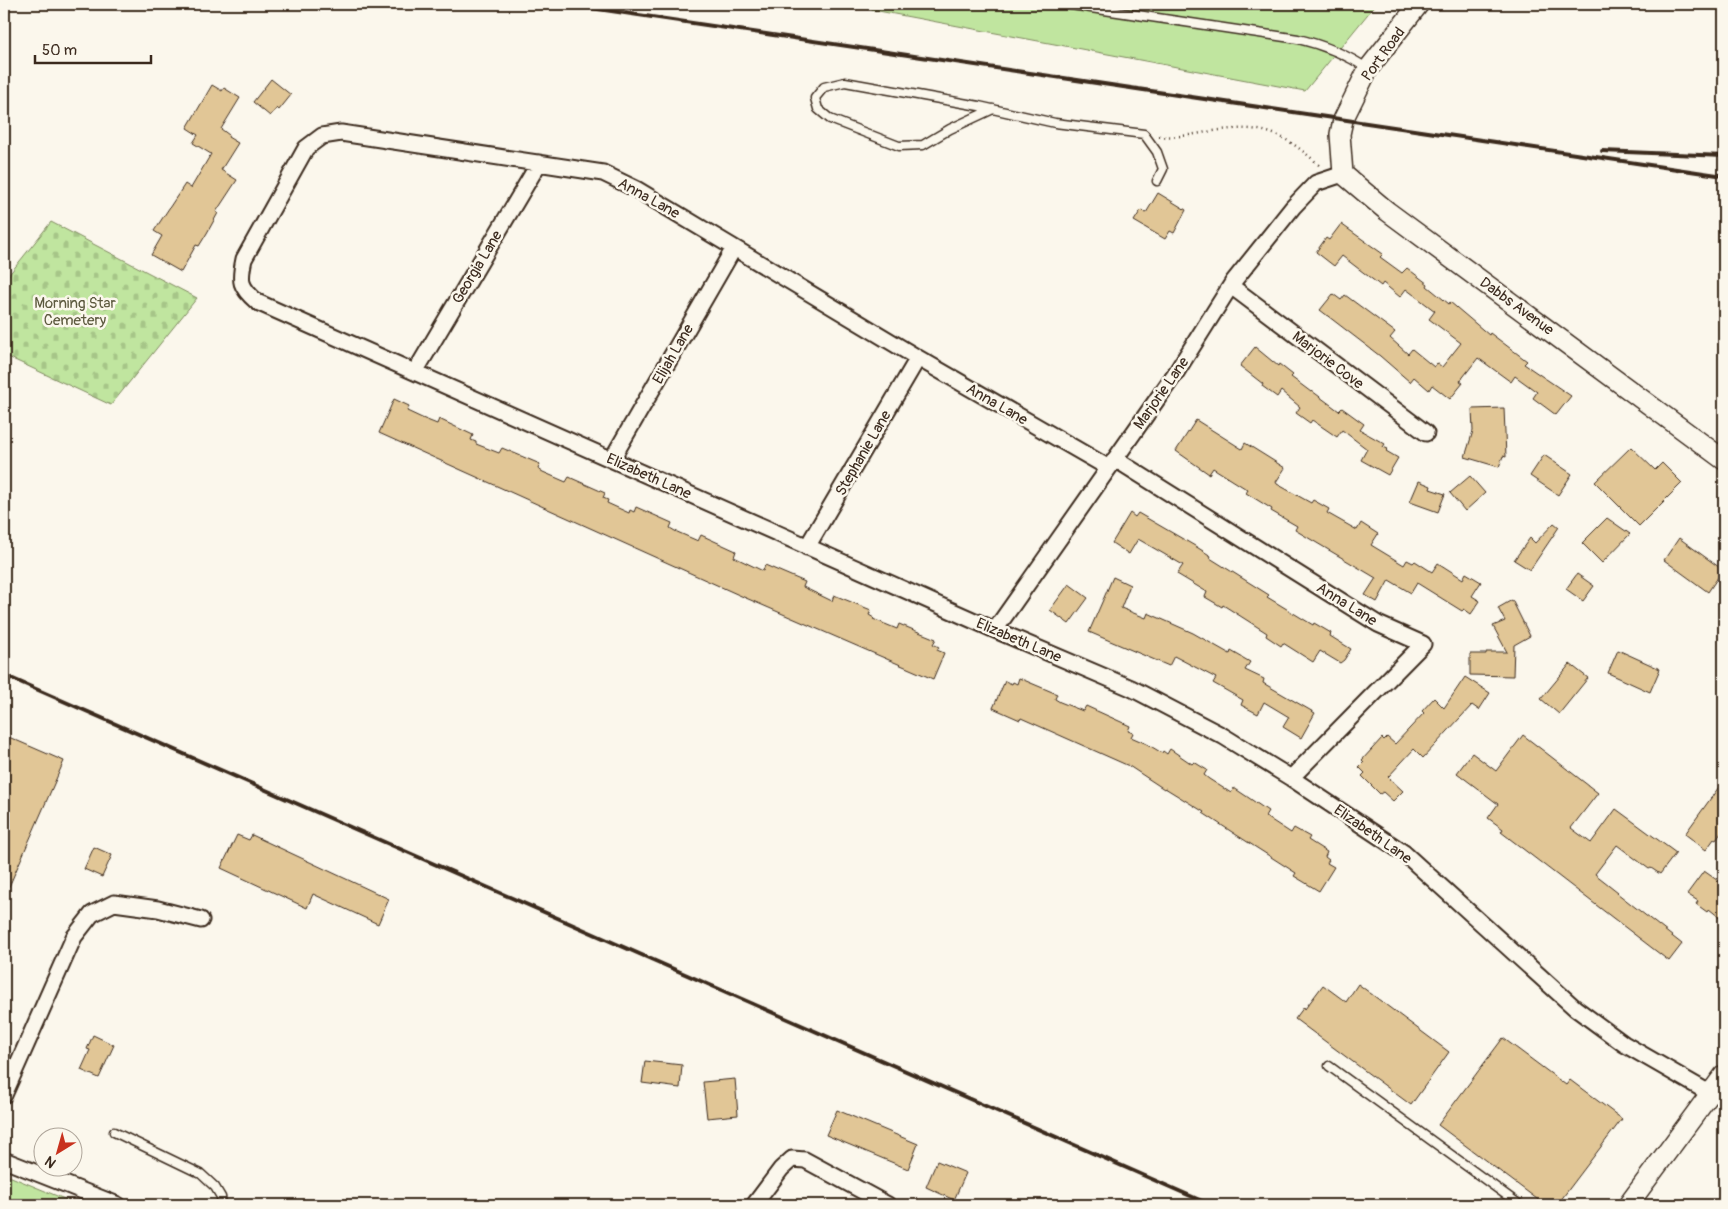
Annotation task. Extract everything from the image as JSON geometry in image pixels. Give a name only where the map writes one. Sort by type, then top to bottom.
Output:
[{"type":"street","name":"Port Road","points":[[1343,174],[1340,134],[1343,120],[1368,69],[1420,4]]},
{"type":"street","name":"Anna Lane","points":[[257,302],[245,291],[240,276],[244,259],[306,148],[322,136],[341,133],[603,173],[636,189],[918,358],[1112,464],[1378,624],[1422,644],[1291,778]]},
{"type":"street","name":"Georgia Lane","points":[[415,372],[538,162]]},
{"type":"street","name":"Marjorie Lane","points":[[995,630],[1177,371],[1231,286],[1293,207],[1316,183],[1343,174]]},
{"type":"street","name":"Dabbs Avenue","points":[[1343,174],[1387,211],[1724,460]]},
{"type":"street","name":"Elijah Lane","points":[[612,460],[734,248]]},
{"type":"street","name":"Marjorie Cove","points":[[1231,286],[1426,433]]},
{"type":"street","name":"Elizabeth Lane","points":[[257,302],[807,547],[1131,688],[1223,736],[1291,778],[1404,853],[1575,1008],[1624,1044],[1711,1094]]},
{"type":"street","name":"Stephanie Lane","points":[[807,547],[918,358]]},
{"type":"street","points":[[4,1095],[74,937],[92,914],[114,903],[158,909],[201,920]]},
{"type":"street","points":[[1628,1205],[1724,1075]]},
{"type":"street","points":[[754,1205],[781,1169],[792,1159],[805,1160],[888,1205]]},
{"type":"street","points":[[4,1160],[118,1205]]},
{"type":"lane","points":[[1064,4],[1298,39],[1331,48],[1350,57],[1368,69]]},
{"type":"lane","points":[[993,109],[950,129],[923,145],[899,146],[830,119],[818,109],[815,98],[824,87],[845,82],[993,109],[1055,123],[1144,134],[1157,152],[1163,169],[1157,180]]},
{"type":"lane","points":[[1329,1066],[1520,1205]]},
{"type":"lane","points":[[114,1132],[201,1174],[215,1187],[221,1198],[222,1205]]},
{"type":"path","points":[[1144,134],[1176,138],[1214,131],[1250,128],[1280,135],[1306,153],[1320,166]]},
{"type":"green space","points":[[841,4],[1376,4],[1305,91]]},
{"type":"green space","name":"Morning Star Cemetery","points":[[51,222],[197,298],[111,405],[4,355],[4,281]]},
{"type":"green space","points":[[4,1174],[79,1205],[4,1205]]},
{"type":"building","points":[[271,79],[291,95],[279,110],[277,108],[270,116],[253,102]]},
{"type":"building","points":[[212,85],[222,91],[224,88],[240,98],[221,129],[229,135],[228,137],[238,143],[221,170],[237,180],[216,212],[218,213],[207,233],[199,246],[196,245],[181,272],[151,255],[162,236],[154,231],[185,184],[191,188],[211,154],[193,143],[198,135],[187,128]]},
{"type":"building","points":[[1158,193],[1186,210],[1174,233],[1170,231],[1165,239],[1134,221],[1141,210],[1146,213]]},
{"type":"building","points":[[1341,224],[1383,254],[1380,257],[1402,273],[1407,268],[1489,335],[1490,333],[1527,361],[1524,364],[1571,396],[1556,415],[1533,398],[1537,392],[1515,376],[1511,382],[1478,358],[1460,381],[1463,383],[1450,399],[1432,385],[1429,390],[1414,377],[1410,382],[1380,356],[1320,310],[1333,294],[1341,300],[1345,295],[1395,332],[1390,338],[1408,354],[1412,349],[1434,367],[1437,363],[1442,367],[1461,343],[1429,319],[1435,311],[1406,289],[1400,297],[1383,283],[1381,286],[1342,256],[1334,266],[1316,252],[1326,238],[1329,240]]},
{"type":"building","points":[[1255,347],[1278,366],[1279,364],[1293,375],[1291,377],[1311,392],[1339,411],[1342,408],[1364,424],[1360,430],[1385,444],[1383,447],[1388,449],[1386,451],[1398,458],[1388,475],[1361,460],[1367,449],[1342,430],[1337,437],[1312,420],[1310,423],[1296,413],[1300,407],[1281,391],[1277,397],[1240,366]]},
{"type":"building","points":[[394,399],[409,406],[407,411],[422,418],[437,424],[439,419],[473,435],[471,440],[476,442],[476,444],[499,453],[502,448],[540,464],[538,469],[543,472],[566,482],[569,477],[605,493],[603,498],[608,500],[607,503],[629,513],[630,510],[634,512],[636,507],[672,523],[670,528],[675,531],[698,541],[701,535],[736,551],[734,557],[763,571],[765,565],[805,582],[803,587],[832,601],[834,595],[871,610],[869,615],[873,619],[897,629],[899,624],[936,639],[933,644],[939,647],[937,650],[944,653],[933,679],[739,595],[379,433]]},
{"type":"building","points":[[1504,408],[1506,457],[1503,456],[1499,467],[1465,457],[1473,431],[1472,409]]},
{"type":"building","points":[[1196,420],[1242,449],[1245,443],[1285,468],[1276,482],[1277,484],[1311,503],[1313,500],[1329,509],[1327,513],[1357,530],[1361,523],[1378,534],[1371,545],[1404,565],[1407,560],[1413,563],[1415,561],[1432,572],[1438,563],[1463,579],[1466,573],[1481,582],[1472,596],[1480,601],[1471,614],[1464,609],[1462,611],[1417,583],[1411,593],[1389,580],[1377,602],[1365,595],[1376,578],[1295,530],[1297,526],[1271,511],[1272,509],[1246,493],[1248,490],[1213,468],[1209,474],[1176,451]]},
{"type":"building","points":[[1631,447],[1655,470],[1662,463],[1682,483],[1639,526],[1595,482]]},
{"type":"building","points":[[1544,455],[1572,474],[1558,495],[1530,476]]},
{"type":"building","points":[[1470,476],[1485,493],[1465,511],[1450,493]]},
{"type":"building","points":[[1419,481],[1431,486],[1430,489],[1445,494],[1438,512],[1410,502]]},
{"type":"building","points":[[1130,513],[1135,517],[1138,513],[1195,546],[1211,556],[1210,558],[1269,595],[1267,597],[1313,625],[1314,623],[1331,633],[1330,636],[1351,649],[1344,660],[1340,663],[1320,651],[1313,662],[1283,643],[1281,646],[1266,636],[1267,633],[1223,605],[1222,607],[1205,597],[1207,592],[1177,574],[1183,565],[1138,539],[1129,554],[1112,543]]},
{"type":"building","points":[[1607,518],[1630,534],[1602,563],[1582,543]]},
{"type":"building","points":[[1554,523],[1559,527],[1530,570],[1514,560],[1530,538],[1535,543]]},
{"type":"building","points":[[1679,538],[1723,570],[1708,592],[1664,560]]},
{"type":"building","points":[[1577,574],[1594,586],[1583,601],[1566,589]]},
{"type":"building","points":[[1113,577],[1130,585],[1121,608],[1146,618],[1148,613],[1193,633],[1230,654],[1231,651],[1250,662],[1245,670],[1264,679],[1263,683],[1315,713],[1301,738],[1283,727],[1289,717],[1264,702],[1258,714],[1241,705],[1243,700],[1213,683],[1216,678],[1174,656],[1169,666],[1089,632]]},
{"type":"building","points":[[1069,584],[1088,598],[1069,624],[1050,610]]},
{"type":"building","points":[[1512,600],[1530,636],[1514,645],[1513,676],[1470,675],[1470,654],[1507,652],[1493,626],[1505,621],[1498,608]]},
{"type":"building","points":[[1618,650],[1660,669],[1650,692],[1608,673]]},
{"type":"building","points":[[1570,664],[1588,678],[1559,714],[1541,699]]},
{"type":"building","points":[[1465,677],[1490,693],[1479,710],[1472,705],[1423,758],[1414,749],[1388,777],[1403,791],[1393,801],[1383,792],[1380,794],[1362,776],[1365,773],[1359,767],[1364,762],[1362,760],[1382,738],[1384,740],[1387,737],[1395,744],[1424,713],[1422,711],[1434,698],[1444,708]]},
{"type":"building","points":[[1019,678],[1057,694],[1055,699],[1060,702],[1083,711],[1086,706],[1130,726],[1128,731],[1133,733],[1131,737],[1162,753],[1163,751],[1167,754],[1170,749],[1192,764],[1194,762],[1207,770],[1204,775],[1209,779],[1231,793],[1234,788],[1268,811],[1265,816],[1291,833],[1294,828],[1310,837],[1308,840],[1327,852],[1325,857],[1329,860],[1327,863],[1334,867],[1319,891],[1294,876],[1296,873],[1204,812],[1129,766],[1021,718],[1020,720],[993,708],[1005,681],[1017,684]]},
{"type":"building","points":[[4,735],[64,761],[4,898]]},
{"type":"building","points":[[1523,735],[1598,793],[1571,828],[1591,843],[1616,809],[1676,853],[1660,874],[1651,868],[1649,869],[1617,845],[1595,874],[1682,944],[1669,961],[1501,832],[1503,829],[1488,818],[1498,804],[1457,773],[1472,753],[1496,771]]},
{"type":"building","points":[[1724,780],[1724,829],[1706,850],[1685,834]]},
{"type":"building","points":[[237,835],[249,840],[252,835],[389,899],[378,924],[313,894],[307,908],[221,868]]},
{"type":"building","points":[[94,847],[112,855],[102,877],[84,869]]},
{"type":"building","points":[[1704,871],[1724,885],[1724,921],[1709,909],[1707,912],[1696,904],[1698,901],[1687,894]]},
{"type":"building","points":[[1358,984],[1449,1052],[1411,1105],[1295,1019],[1323,985],[1346,1002]]},
{"type":"building","points":[[93,1035],[114,1045],[99,1078],[81,1070],[90,1050],[87,1049]]},
{"type":"building","points":[[1503,1038],[1566,1085],[1570,1080],[1622,1119],[1557,1205],[1545,1205],[1438,1125]]},
{"type":"building","points":[[645,1061],[682,1065],[680,1088],[642,1083]]},
{"type":"building","points":[[735,1079],[738,1115],[707,1118],[703,1082]]},
{"type":"building","points":[[837,1110],[918,1144],[908,1169],[826,1135]]},
{"type":"building","points":[[937,1161],[966,1173],[954,1200],[926,1187]]},
{"type":"railway","points":[[564,4],[1724,176]]},
{"type":"railway","points":[[1602,151],[1724,156]]},
{"type":"railway","points":[[4,675],[1211,1205]]}]
